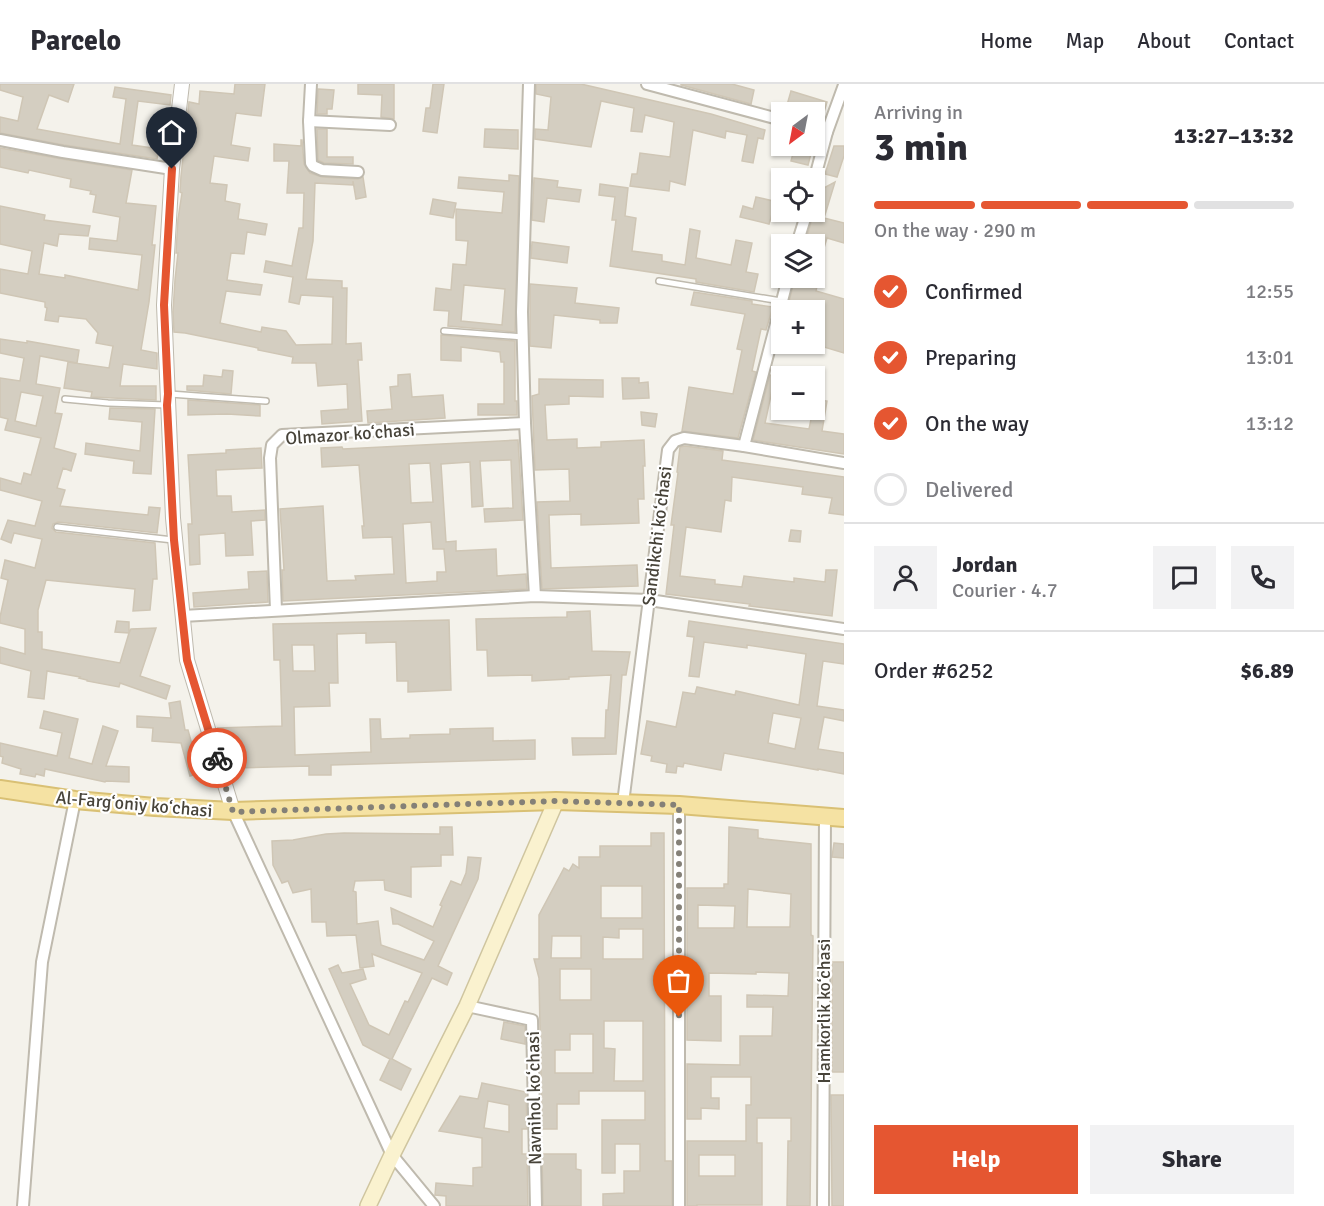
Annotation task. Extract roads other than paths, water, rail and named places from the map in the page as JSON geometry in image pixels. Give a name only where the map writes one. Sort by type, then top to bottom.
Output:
[{"type":"main road","name":"Al-Fargʻoniy koʻchasi","points":[[0,789],[75,800],[233,812],[556,801],[679,805],[844,818]]},
{"type":"main road","points":[[368,1206],[467,1006],[556,801]]},
{"type":"street","points":[[182,84],[172,169],[164,305],[174,540],[187,660],[233,812],[392,1155],[434,1206]]},
{"type":"street","points":[[310,84],[311,163],[322,170],[358,172]]},
{"type":"street","points":[[530,84],[522,312],[525,423],[535,596]]},
{"type":"street","points":[[647,84],[771,117]]},
{"type":"street","points":[[817,168],[827,132],[844,85]]},
{"type":"street","points":[[309,121],[390,125]]},
{"type":"street","points":[[0,140],[172,169]]},
{"type":"street","points":[[744,446],[771,340]]},
{"type":"street","name":"Olmazor koʻchasi","points":[[276,610],[270,458],[272,445],[282,435],[525,423]]},
{"type":"street","name":"Sandikchi koʻchasi","points":[[623,803],[668,450],[675,441],[684,438],[844,463]]},
{"type":"street","points":[[183,616],[535,596],[649,600],[844,629]]},
{"type":"street","points":[[23,1206],[42,962],[75,800]]},
{"type":"street","points":[[679,805],[679,1206]]},
{"type":"street","name":"Hamkorlik koʻchasi","points":[[823,1206],[825,816]]},
{"type":"street","name":"Navnihol koʻchasi","points":[[467,1006],[532,1020],[536,1206]]},
{"type":"lane","points":[[659,281],[775,300]]},
{"type":"lane","points":[[444,331],[523,337]]},
{"type":"lane","points":[[65,399],[108,403],[167,400],[266,400]]},
{"type":"lane","points":[[57,526],[174,540]]}]
